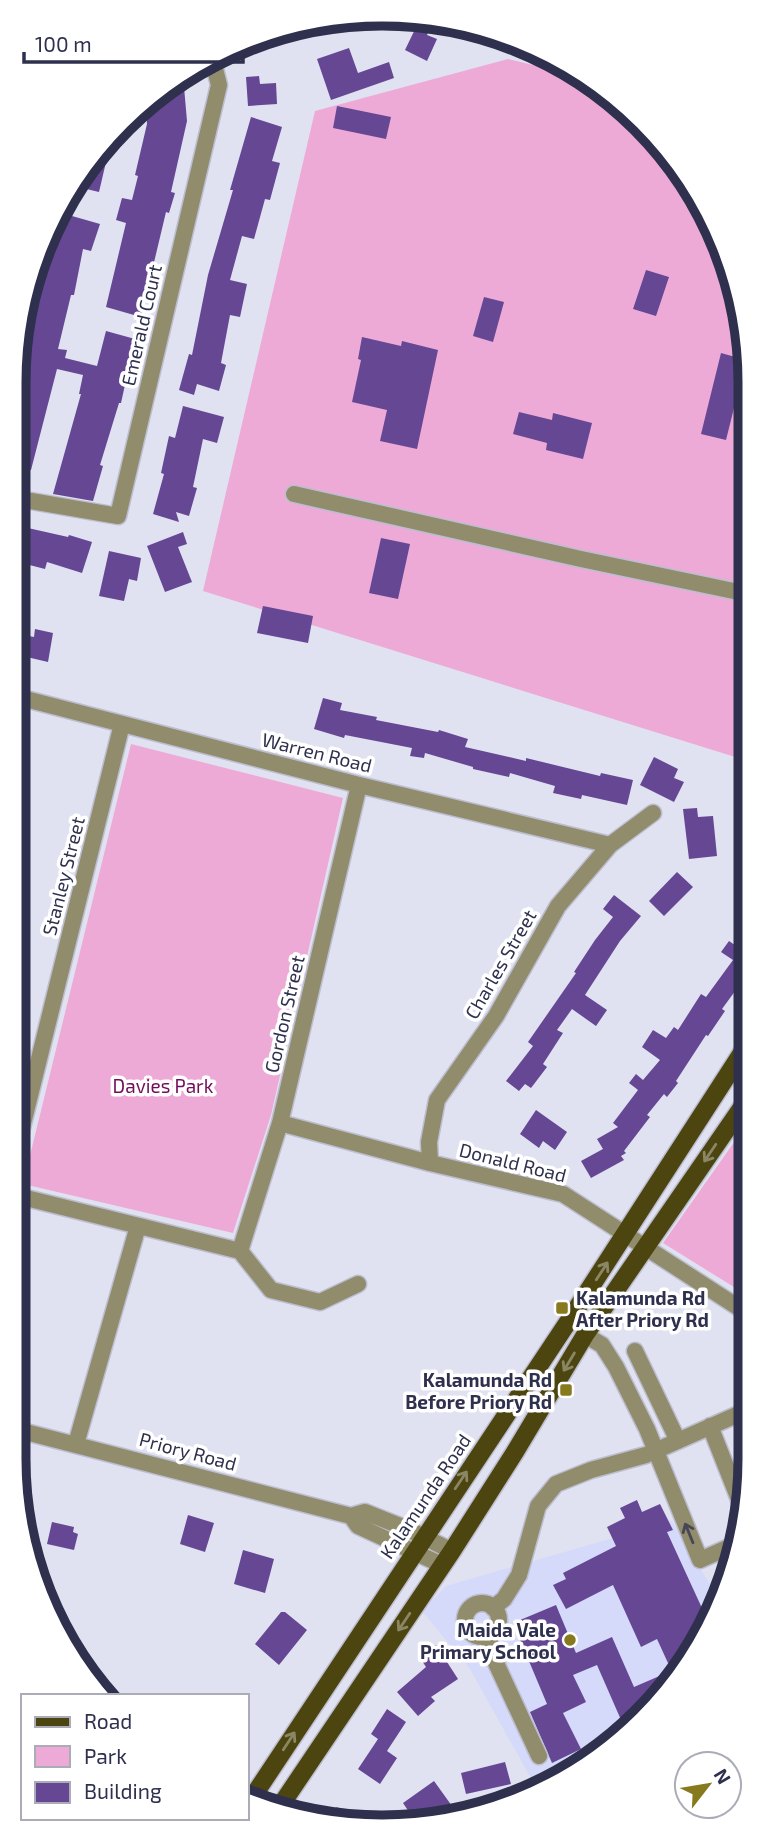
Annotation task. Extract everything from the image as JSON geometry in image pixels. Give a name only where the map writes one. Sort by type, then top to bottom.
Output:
[{"type":"main road","name":"Kalamunda Road","points":[[256,1792],[626,1234],[738,1059]]},
{"type":"main road","points":[[284,1801],[447,1558],[585,1335],[738,1113]]},
{"type":"street","name":"Emerald Court","points":[[31,501],[118,516],[219,85],[215,68]]},
{"type":"street","points":[[293,495],[738,592]]},
{"type":"street","name":"Warren Road","points":[[26,699],[359,785],[610,845]]},
{"type":"street","name":"Stanley Street","points":[[26,1112],[122,724]]},
{"type":"street","name":"Gordon Street","points":[[240,1251],[280,1123],[359,785]]},
{"type":"street","name":"Charles Street","points":[[430,1163],[429,1142],[438,1100],[496,1016],[558,906],[610,845],[653,813]]},
{"type":"street","name":"Donald Road","points":[[280,1123],[430,1163],[563,1194],[738,1307]]},
{"type":"street","points":[[26,1198],[240,1251],[271,1290],[320,1302],[358,1283]]},
{"type":"street","points":[[76,1444],[138,1226]]},
{"type":"street","points":[[585,1335],[602,1345],[616,1367],[655,1450],[700,1560],[727,1548]]},
{"type":"street","points":[[635,1351],[678,1440]]},
{"type":"street","points":[[493,1608],[504,1599],[519,1575],[538,1506],[556,1484],[655,1450],[738,1414]]},
{"type":"street","points":[[710,1426],[736,1492]]},
{"type":"street","name":"Priory Road","points":[[26,1432],[351,1516],[365,1513],[447,1558]]},
{"type":"street","points":[[491,1634],[484,1637],[473,1634],[468,1629],[465,1619],[467,1612],[476,1605],[487,1604],[493,1608],[498,1622],[491,1634],[488,1648],[539,1756]]},
{"type":"shaded area","name":"Maida Vale Primary School","points":[[672,1521],[709,1583],[716,1582],[701,1616],[678,1657],[634,1711],[580,1755],[533,1781],[470,1669],[422,1611],[446,1586]]},
{"type":"green space","points":[[508,59],[551,69],[580,86],[634,130],[678,184],[711,246],[726,290],[735,336],[738,382],[738,758],[203,591],[315,111]]},
{"type":"green space","name":"Davies Park","points":[[131,744],[343,798],[271,1115],[233,1233],[26,1185],[26,1172]]},
{"type":"green space","points":[[738,1137],[738,1290],[663,1243]]},
{"type":"building","points":[[416,28],[429,29],[427,35],[437,39],[427,61],[405,50]]},
{"type":"building","points":[[349,48],[358,73],[389,62],[394,78],[331,100],[317,59]]},
{"type":"building","points":[[259,76],[260,84],[276,83],[277,104],[248,106],[246,77]]},
{"type":"building","points":[[182,87],[187,121],[171,192],[175,193],[169,213],[166,212],[141,317],[106,307],[126,223],[116,220],[122,198],[132,200],[146,115]]},
{"type":"building","points":[[337,106],[391,117],[386,139],[333,128]]},
{"type":"building","points":[[251,117],[282,127],[272,161],[280,163],[270,200],[265,199],[254,239],[242,236],[230,280],[247,284],[240,317],[230,315],[221,363],[226,365],[219,391],[197,384],[194,395],[179,390],[189,354],[192,355],[208,275]]},
{"type":"building","points":[[103,161],[106,162],[99,192],[83,188]]},
{"type":"building","points":[[78,196],[72,216],[100,224],[91,251],[83,249],[74,295],[71,295],[58,349],[67,350],[65,358],[97,366],[106,331],[135,339],[121,403],[100,465],[103,466],[93,501],[53,494],[81,394],[83,375],[57,369],[31,470],[26,469],[29,336],[45,268]]},
{"type":"building","points":[[646,270],[669,277],[656,316],[633,309]]},
{"type":"building","points":[[484,297],[504,302],[493,342],[473,336]]},
{"type":"building","points":[[362,337],[401,346],[402,341],[438,350],[417,449],[380,441],[387,410],[352,402],[361,360],[358,359]]},
{"type":"building","points":[[721,353],[737,357],[738,392],[726,440],[701,434]]},
{"type":"building","points":[[183,406],[224,417],[217,443],[203,439],[193,487],[197,488],[189,516],[176,512],[179,522],[153,514],[164,474],[161,473],[169,436],[175,438]]},
{"type":"building","points":[[519,412],[552,420],[553,413],[592,423],[583,459],[546,450],[547,443],[513,434]]},
{"type":"building","points":[[26,528],[92,542],[82,573],[47,562],[45,569],[26,564]]},
{"type":"building","points":[[183,532],[187,544],[178,547],[192,582],[165,592],[147,546]]},
{"type":"building","points":[[381,538],[410,544],[398,599],[369,593]]},
{"type":"building","points":[[109,551],[141,558],[137,581],[129,579],[124,601],[99,596]]},
{"type":"building","points":[[263,606],[313,616],[308,643],[257,633]]},
{"type":"building","points":[[35,629],[53,633],[48,662],[26,657],[26,635],[34,637]]},
{"type":"building","points":[[323,698],[342,703],[340,710],[377,717],[376,720],[438,732],[439,730],[468,739],[465,747],[600,776],[601,773],[633,780],[627,805],[582,795],[581,799],[553,793],[555,786],[510,773],[509,777],[473,769],[425,753],[424,758],[410,756],[412,748],[345,735],[344,738],[314,729]]},
{"type":"building","points":[[654,757],[678,769],[674,778],[684,782],[674,802],[640,785]]},
{"type":"building","points":[[697,808],[698,817],[713,816],[717,856],[689,859],[683,809]]},
{"type":"building","points":[[677,872],[693,887],[664,916],[649,901]]},
{"type":"building","points":[[614,895],[641,916],[620,941],[585,995],[607,1010],[596,1026],[572,1009],[557,1030],[563,1033],[543,1064],[547,1067],[531,1088],[525,1084],[519,1091],[506,1081],[533,1046],[528,1042],[613,917],[603,909]]},
{"type":"building","points":[[729,941],[738,947],[738,987],[722,1009],[725,1011],[708,1036],[706,1035],[676,1081],[678,1083],[667,1097],[664,1094],[647,1115],[650,1117],[624,1151],[626,1153],[621,1156],[624,1160],[591,1178],[581,1161],[603,1149],[597,1139],[618,1127],[613,1123],[638,1090],[629,1083],[636,1074],[643,1080],[660,1060],[642,1047],[653,1030],[666,1038],[674,1027],[678,1030],[701,994],[706,997],[733,960],[721,952]]},
{"type":"building","points":[[536,1110],[567,1132],[555,1150],[543,1141],[539,1148],[520,1134]]},
{"type":"building","points":[[637,1500],[642,1512],[660,1504],[673,1530],[667,1532],[703,1611],[678,1657],[668,1663],[657,1639],[641,1647],[613,1585],[566,1609],[553,1585],[566,1579],[563,1573],[616,1546],[607,1527],[625,1518],[620,1508]]},
{"type":"building","points":[[188,1515],[214,1523],[205,1552],[180,1544]]},
{"type":"building","points":[[52,1522],[74,1527],[73,1532],[78,1534],[74,1550],[47,1544]]},
{"type":"building","points":[[243,1550],[274,1559],[265,1593],[234,1584]]},
{"type":"building","points":[[556,1605],[576,1653],[612,1637],[634,1687],[666,1673],[622,1722],[597,1665],[573,1675],[586,1702],[563,1713],[581,1749],[552,1763],[530,1712],[547,1704],[513,1623]]},
{"type":"building","points":[[281,1612],[285,1612],[307,1630],[279,1665],[255,1644]]},
{"type":"building","points":[[436,1645],[458,1679],[431,1697],[435,1701],[418,1716],[397,1692],[426,1667],[419,1656]]},
{"type":"building","points":[[387,1709],[406,1722],[387,1751],[397,1758],[380,1784],[358,1769],[378,1739],[371,1734]]},
{"type":"building","points":[[505,1762],[511,1784],[466,1794],[461,1773]]},
{"type":"building","points":[[434,1781],[452,1806],[410,1814],[403,1803]]},
{"type":"place","name":"Kalamunda Rd After Priory Rd","points":[[562,1308]]},
{"type":"place","name":"Kalamunda Rd Before Priory Rd","points":[[566,1390]]},
{"type":"place","name":"Maida Vale Primary School","points":[[570,1640]]}]
